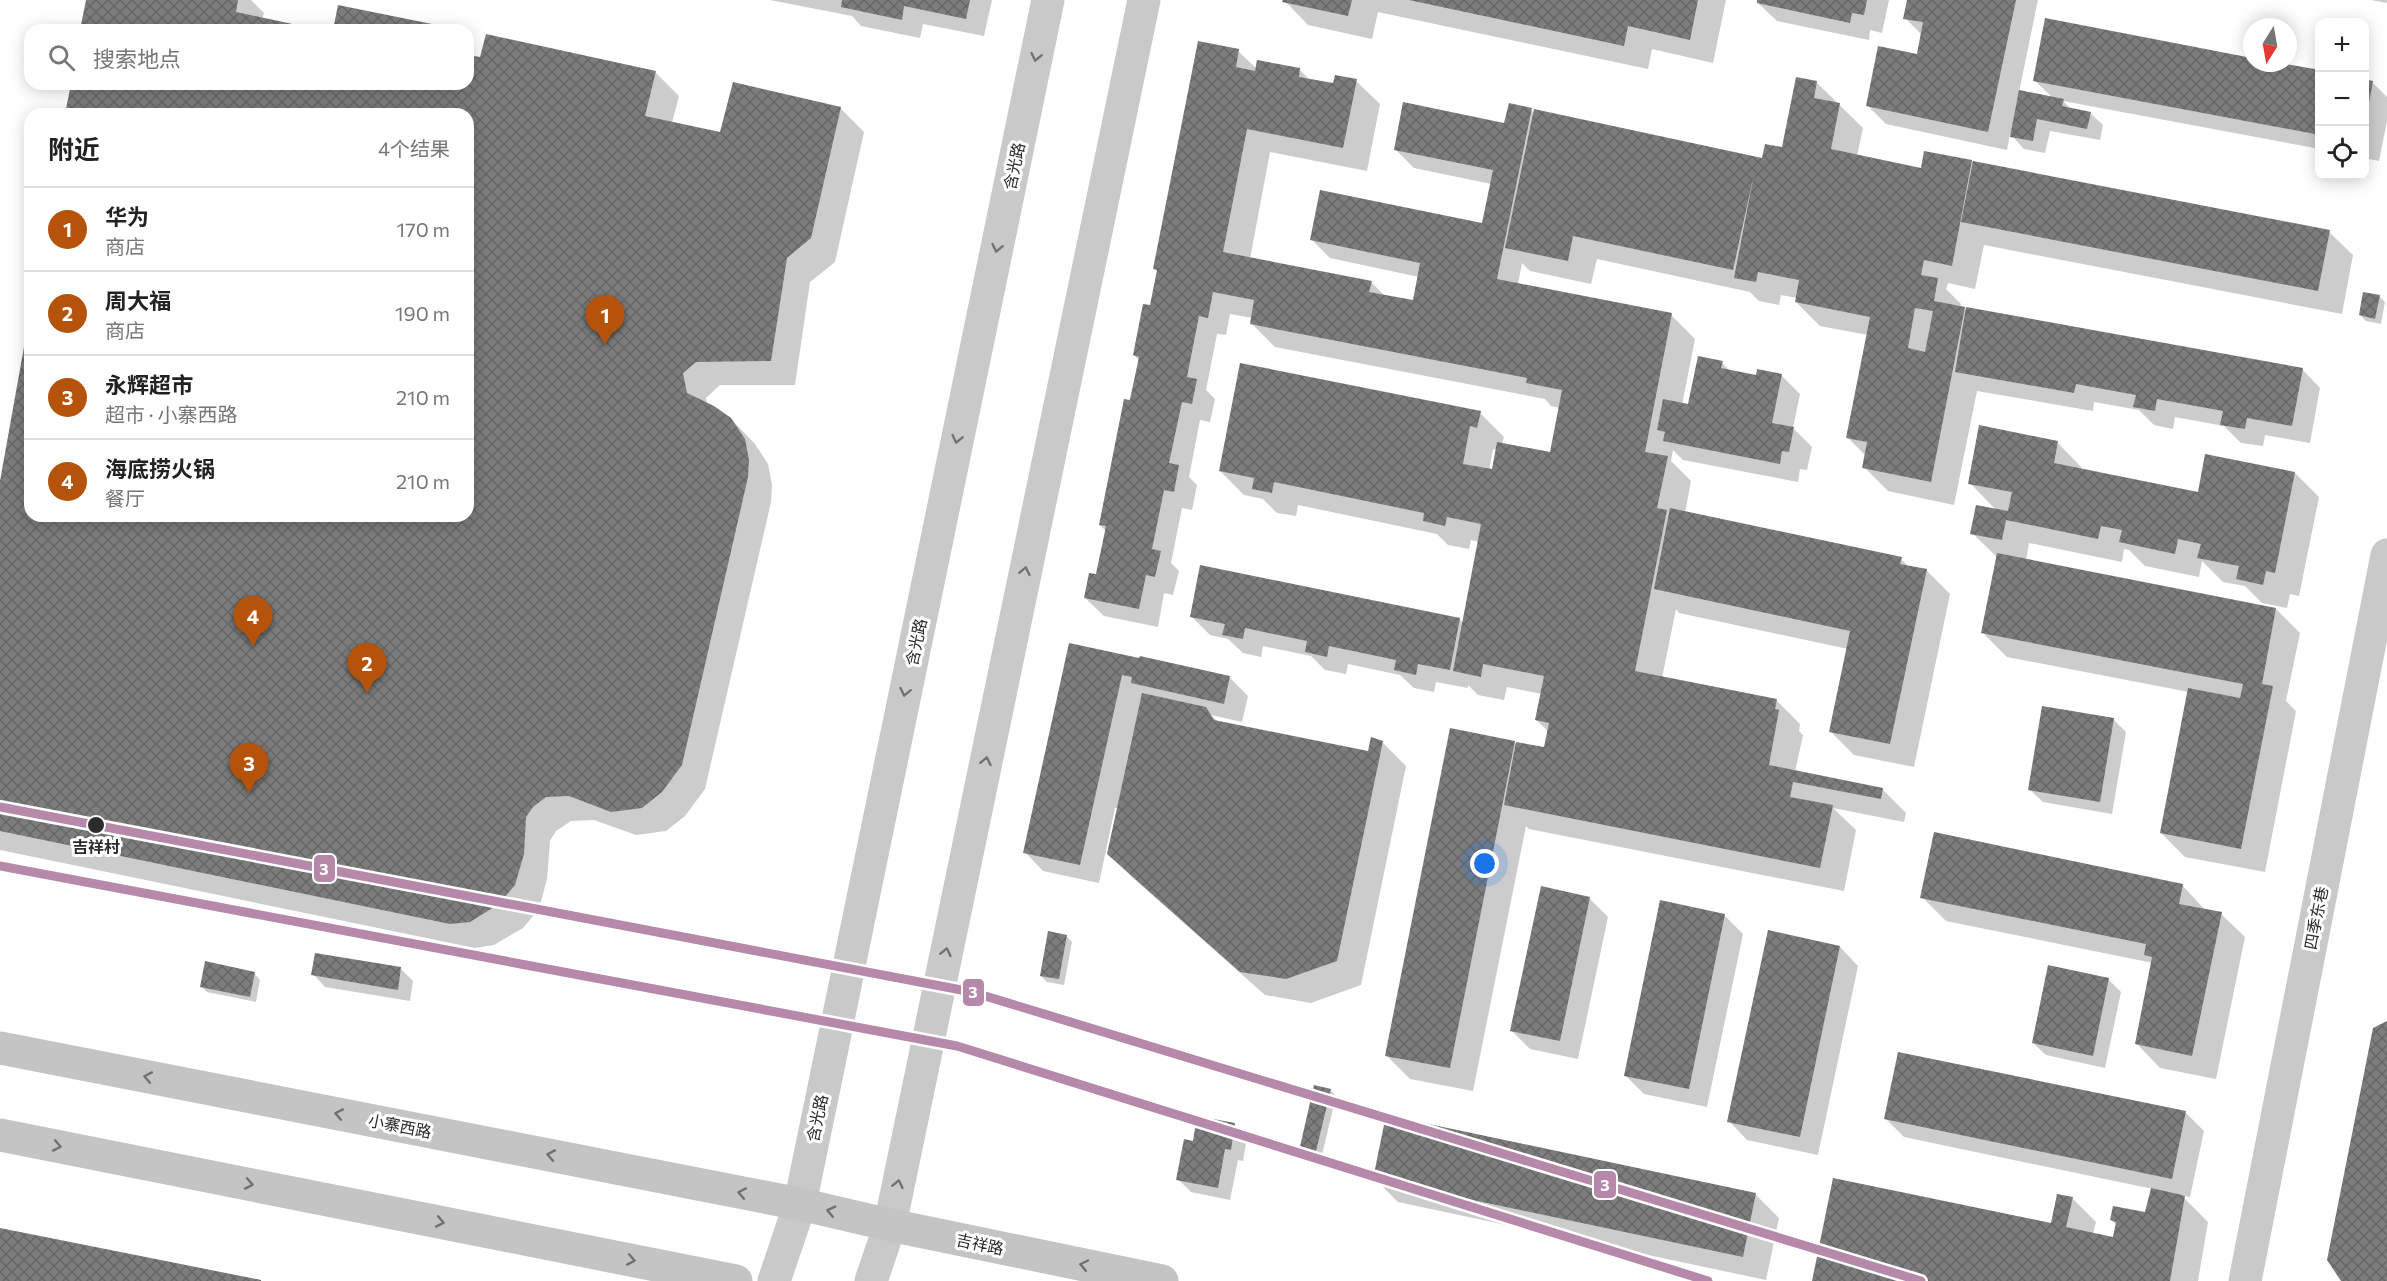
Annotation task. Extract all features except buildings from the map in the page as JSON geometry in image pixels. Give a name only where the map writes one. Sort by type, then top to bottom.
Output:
[{"type":"main road","name":"含光路","points":[[774,1281],[800,1204],[1048,0]]},
{"type":"main road","points":[[871,1281],[890,1225],[1143,0]]},
{"type":"main road","name":"四季东巷","points":[[2245,1281],[2387,555]]},
{"type":"main road","name":"小寨西路","points":[[0,1048],[800,1204]]},
{"type":"main road","points":[[0,1135],[735,1281]]},
{"type":"main road","name":"吉祥路","points":[[800,1204],[890,1225],[1162,1281]]},
{"type":"transit line","name":"3","points":[[0,807],[972,992],[1921,1281]]},
{"type":"transit line","name":"3","points":[[0,866],[957,1046],[1708,1281]]},
{"type":"place","name":"华为","points":[[605,345]]},
{"type":"place","name":"海底捞火锅","points":[[253,646]]},
{"type":"place","name":"周大福","points":[[367,693]]},
{"type":"place","name":"永辉超市","points":[[249,793]]},
{"type":"place","name":"吉祥村","points":[[96,825]]}]
